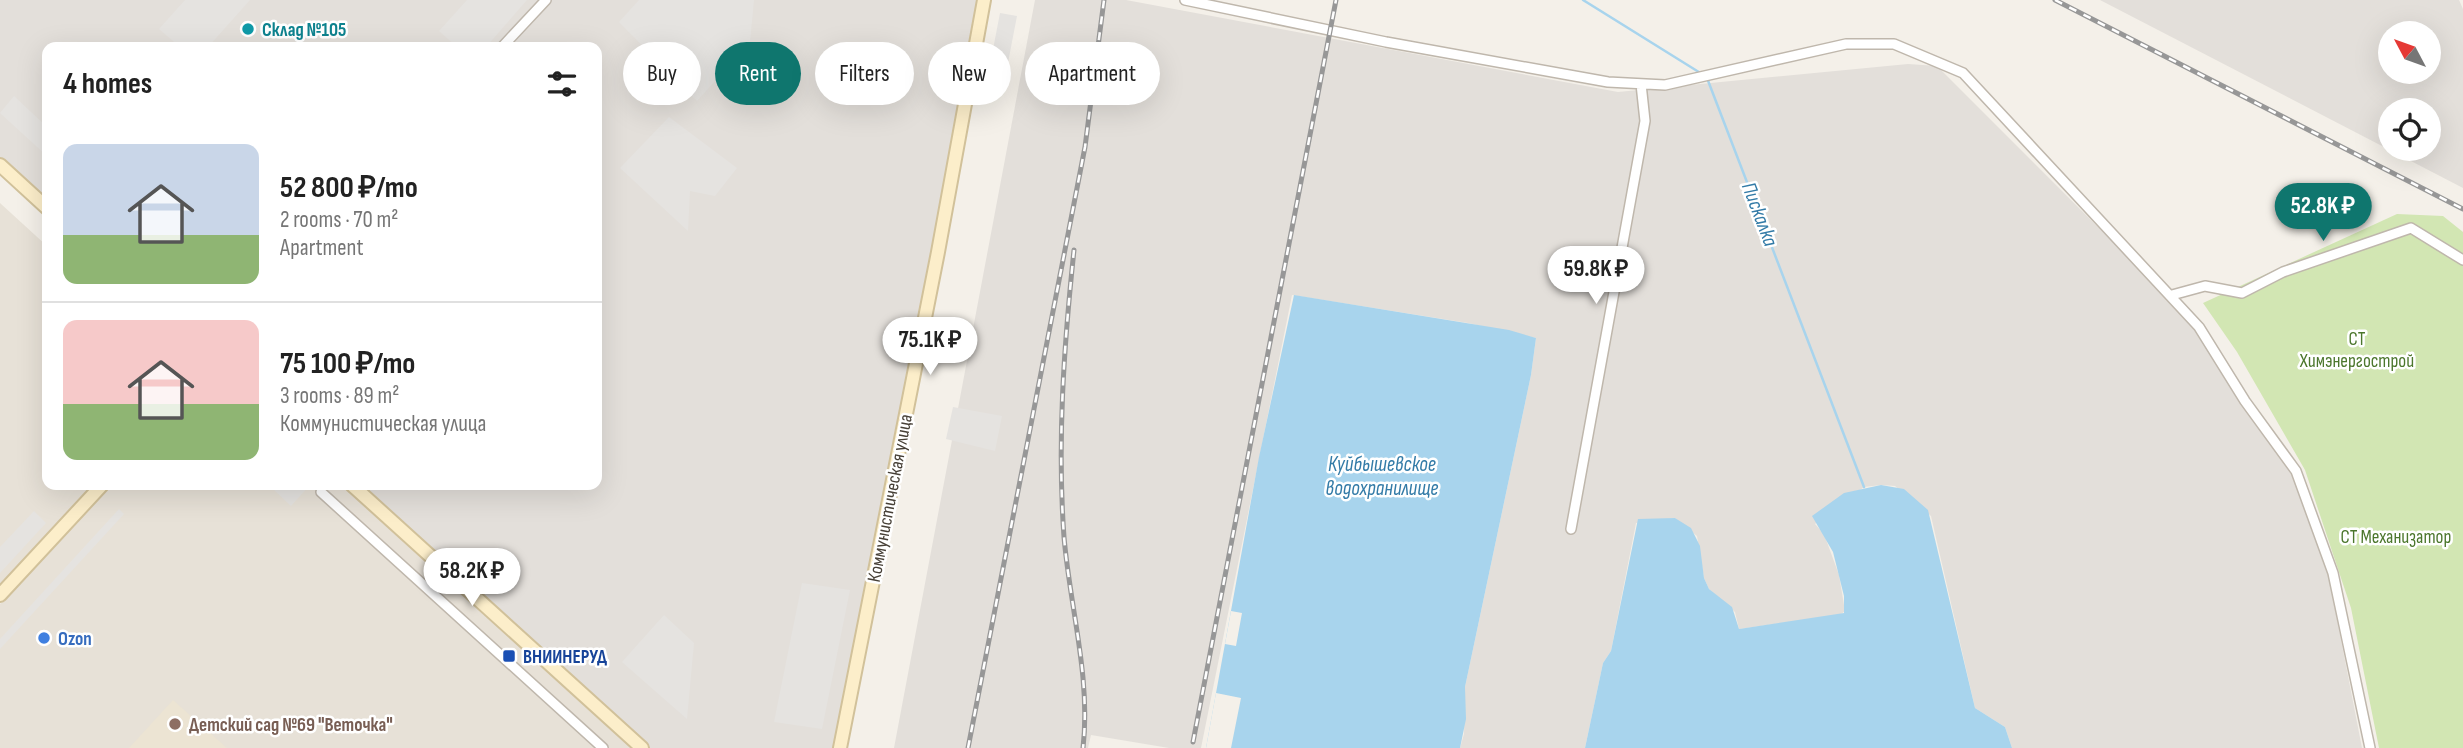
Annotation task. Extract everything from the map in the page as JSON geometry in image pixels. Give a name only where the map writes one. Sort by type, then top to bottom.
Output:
[{"type":"main road","name":"Коммунистическая улица","points":[[840,748],[938,252],[984,0]]},
{"type":"main road","points":[[0,165],[42,203]]},
{"type":"main road","points":[[0,595],[97,490]]},
{"type":"main road","points":[[358,490],[642,748]]},
{"type":"street","points":[[507,42],[546,0]]},
{"type":"street","points":[[1185,0],[1399,44],[1608,82],[1665,85],[1846,44],[1894,44],[1964,73],[2199,327],[2245,401],[2296,471],[2333,573],[2370,748]]},
{"type":"street","points":[[1571,529],[1645,121],[1641,84]]},
{"type":"street","points":[[2172,295],[2205,286],[2242,293],[2283,272],[2411,228],[2463,260]]},
{"type":"street","points":[[321,492],[603,748]]},
{"type":"shaded area","points":[[0,0],[981,0],[973,42],[928,42],[928,105],[961,105],[835,748],[647,748],[363,490],[602,490],[602,42],[42,42],[42,196],[0,158]]},
{"type":"shaded area","points":[[185,0],[250,0],[212,42],[174,42],[159,29]]},
{"type":"shaded area","points":[[467,0],[527,0],[490,42],[451,42],[439,31]]},
{"type":"shaded area","points":[[639,0],[754,0],[750,42],[715,42],[715,81],[701,97],[701,42],[639,42],[619,22]]},
{"type":"shaded area","points":[[1035,0],[1126,0],[1618,92],[1908,64],[1937,66],[2205,334],[2292,473],[2327,568],[2362,748],[2012,748],[2005,727],[1975,708],[1931,516],[1895,486],[1881,485],[1864,487],[1815,524],[1824,534],[1839,575],[1845,611],[1840,615],[1739,629],[1735,612],[1709,589],[1704,578],[1697,536],[1675,518],[1636,523],[1611,651],[1603,663],[1585,748],[1460,748],[1464,734],[1465,687],[1531,375],[1536,338],[1468,323],[1292,295],[1201,748],[1169,748],[1091,735],[1088,748],[894,748],[1025,53],[1025,105],[1160,105],[1160,42],[1027,42]]},
{"type":"shaded area","points":[[2100,0],[2459,0],[2463,9],[2463,188],[2411,161],[2441,161],[2441,98],[2378,98],[2378,144]]},
{"type":"shaded area","points":[[1000,13],[1017,16],[1011,47],[1011,42],[994,42]]},
{"type":"shaded area","points":[[14,96],[42,122],[42,151],[0,113]]},
{"type":"shaded area","points":[[669,117],[737,168],[715,196],[690,191],[688,231],[620,168]]},
{"type":"shaded area","points":[[0,203],[42,241],[42,490],[90,490],[0,588]]},
{"type":"shaded area","points":[[953,407],[1002,416],[995,451],[946,439]]},
{"type":"shaded area","points":[[104,490],[349,490],[634,748],[0,748],[0,604]]},
{"type":"shaded area","points":[[274,490],[305,490],[291,506]]},
{"type":"shaded area","points":[[119,509],[124,514],[0,649],[0,639]]},
{"type":"shaded area","points":[[34,511],[46,523],[0,573],[0,547]]},
{"type":"shaded area","points":[[802,583],[850,590],[822,729],[774,722]]},
{"type":"shaded area","points":[[664,615],[694,643],[687,719],[622,662]]},
{"type":"shaded area","name":"Детский сад №69 \"Веточка\"","points":[[173,700],[227,748],[129,748]]},
{"type":"green space","points":[[2397,214],[2443,216],[2463,232],[2463,748],[2379,748],[2351,608],[2305,470],[2237,352],[2203,303]]},
{"type":"water","name":"Куйбышевское водохранилище","points":[[1294,295],[1509,330],[1536,338],[1531,375],[1465,687],[1466,719],[1460,748],[1206,748],[1259,457]]},
{"type":"water","points":[[1881,485],[1904,489],[1928,510],[1975,708],[2005,727],[2012,748],[1585,748],[1603,663],[1611,651],[1638,519],[1675,518],[1691,528],[1700,546],[1704,578],[1709,589],[1732,607],[1739,629],[1844,613],[1844,596],[1833,552],[1812,516],[1844,493]]},
{"type":"pier","points":[[1231,611],[1242,613],[1236,646],[1225,644]]},
{"type":"pier","points":[[1216,693],[1241,698],[1231,748],[1206,748]]},
{"type":"waterway","name":"Пискалка","points":[[1583,0],[1702,74]]},
{"type":"waterway","name":"Пискалка","points":[[1707,78],[1864,487]]},
{"type":"railway","points":[[968,748],[1085,147],[1104,0]]},
{"type":"railway","points":[[1193,742],[1336,0]]},
{"type":"railway","points":[[2055,0],[2463,209]]},
{"type":"railway","points":[[1074,250],[1065,357],[1061,465],[1064,537],[1082,669],[1085,721],[1083,748]]},
{"type":"place","name":"Склад №105","points":[[248,29]]},
{"type":"place","name":"Ozon","points":[[44,638]]},
{"type":"place","name":"ВНИИНЕРУД","points":[[509,656]]},
{"type":"place","name":"Детский сад №69 \"Веточка\"","points":[[175,724]]},
{"type":"park label","name":"СТ Химэнергострой","points":[[2357,349]]},
{"type":"park label","name":"СТ Механизатор","points":[[2396,536]]}]
